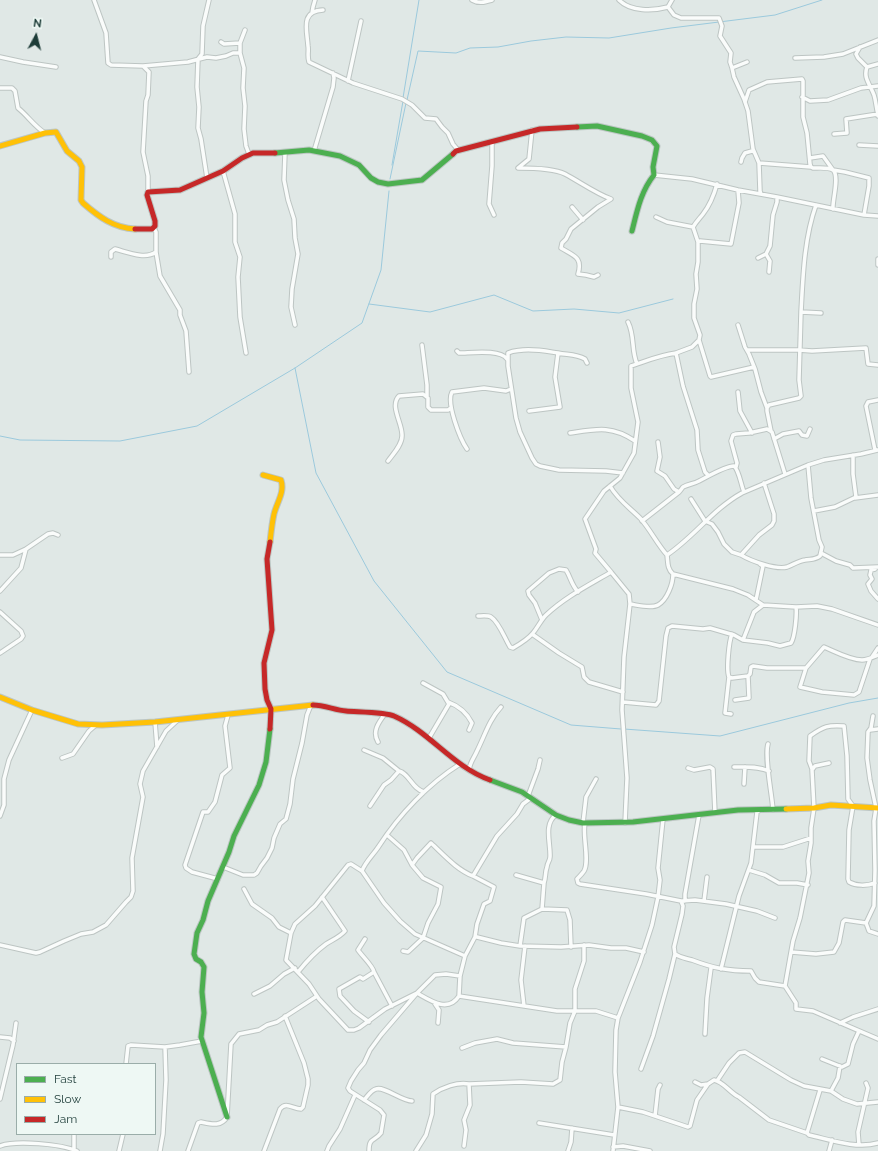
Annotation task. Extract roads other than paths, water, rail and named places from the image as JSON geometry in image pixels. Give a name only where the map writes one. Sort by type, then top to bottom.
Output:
[{"type":"street","points":[[94,0],[106,33],[108,63],[111,65],[143,66],[188,62],[198,59],[221,57],[233,53],[240,53]]},
{"type":"street","points":[[207,178],[198,128],[199,114],[197,87],[198,59],[202,54],[203,26],[208,0]]},
{"type":"street","points":[[312,13],[312,7],[315,0]]},
{"type":"street","points":[[472,0],[477,2],[492,0]]},
{"type":"street","points":[[619,0],[629,7],[643,10],[659,10],[668,7],[672,0]]},
{"type":"street","points":[[668,7],[674,15],[682,18],[719,18],[722,26],[720,36],[731,53],[730,62],[734,77],[748,111],[754,152],[759,163],[761,194]]},
{"type":"street","points":[[323,10],[318,10],[312,13],[309,16],[306,27],[308,59],[311,63],[348,81],[404,100],[412,105],[425,118],[436,119],[448,133],[453,144],[458,150]]},
{"type":"street","points":[[348,81],[361,21]]},
{"type":"street","points":[[246,30],[240,42],[240,53],[244,68],[244,129],[246,146],[249,154]]},
{"type":"street","points":[[795,58],[824,57],[843,54],[878,40]]},
{"type":"street","points":[[221,42],[224,44],[240,42]]},
{"type":"street","points":[[860,46],[856,54],[858,58],[867,66]]},
{"type":"street","points":[[0,57],[56,67]]},
{"type":"street","points":[[732,68],[747,62]]},
{"type":"street","points":[[867,66],[878,64]]},
{"type":"street","points":[[143,66],[149,72],[143,146],[148,176],[147,195],[155,221],[154,228],[156,232],[156,252],[160,276],[180,310],[180,315],[186,331],[189,372]]},
{"type":"street","points":[[834,134],[847,133],[846,119],[878,115],[874,96],[866,81],[865,71],[867,66]]},
{"type":"street","points":[[314,151],[333,87],[333,73]]},
{"type":"street","points":[[745,102],[748,92],[752,88],[767,82],[800,79],[803,81],[803,118],[807,133],[811,167]]},
{"type":"street","points":[[802,97],[810,101],[828,100],[870,86],[878,86]]},
{"type":"street","points":[[0,88],[12,88],[15,91],[18,108],[45,134]]},
{"type":"street","points":[[148,192],[180,190],[223,171],[249,154],[268,152],[285,153],[314,151],[344,157],[359,165],[371,178],[378,182],[388,184],[422,180],[451,154],[458,150],[532,130],[597,126],[642,136],[652,140],[657,146],[653,167],[654,175],[647,184],[640,201],[632,231]]},
{"type":"street","points":[[532,130],[529,158],[518,168],[552,170],[564,173],[600,195],[611,199],[598,207],[571,229],[566,239],[562,243],[561,248],[578,259],[580,265],[578,274],[594,277],[598,275]]},
{"type":"street","points":[[0,146],[56,132],[66,151],[79,161],[82,167],[81,200],[106,222],[126,228],[154,228]]},
{"type":"street","points":[[492,142],[489,204],[494,215]]},
{"type":"street","points":[[859,145],[878,146]]},
{"type":"street","points":[[741,162],[745,153],[752,151],[754,152]]},
{"type":"street","points":[[285,153],[284,180],[294,220],[298,254],[292,289],[291,307],[295,325]]},
{"type":"street","points":[[810,158],[823,156],[835,173],[836,188],[832,202],[833,209]]},
{"type":"street","points":[[759,163],[833,170],[868,178],[869,186],[864,215]]},
{"type":"street","points":[[223,171],[235,214],[235,242],[240,257],[238,277],[240,317],[246,353]]},
{"type":"street","points":[[654,175],[692,179],[833,209],[878,216]]},
{"type":"street","points":[[717,184],[706,210],[696,221],[693,227],[698,242],[698,262],[696,274],[697,289],[694,308],[695,321],[698,325],[700,335],[699,340],[711,377],[754,367]]},
{"type":"street","points":[[698,242],[704,241],[731,244],[738,203],[738,190]]},
{"type":"street","points":[[758,258],[766,254],[770,246],[773,215],[777,197]]},
{"type":"street","points":[[767,408],[769,405],[799,398],[801,396],[799,380],[799,350],[801,338],[804,264],[809,230],[816,205]]},
{"type":"street","points":[[572,207],[583,220]]},
{"type":"street","points":[[656,218],[667,222],[693,227]]},
{"type":"street","points":[[111,257],[112,252],[115,249],[145,256],[156,252]]},
{"type":"street","points":[[766,254],[770,261],[769,272]]},
{"type":"street","points":[[878,259],[878,265]]},
{"type":"street","points":[[801,312],[821,313]]},
{"type":"street","points":[[628,322],[632,333],[632,350],[637,364]]},
{"type":"street","points":[[738,325],[754,367],[767,408],[774,440],[785,474]]},
{"type":"street","points":[[626,823],[627,778],[623,726],[623,692],[624,657],[630,604],[629,594],[595,552],[596,549],[585,519],[604,491],[620,478],[634,453],[638,422],[631,388],[632,366],[666,354],[676,353],[692,346],[699,340]]},
{"type":"street","points":[[422,345],[428,407],[431,410],[448,410],[451,408]]},
{"type":"street","points":[[747,350],[812,351],[866,348],[868,364],[878,365]]},
{"type":"street","points":[[587,363],[585,359],[579,356],[548,350],[534,349],[508,353],[507,359],[514,410],[520,432],[532,458],[536,464],[540,466],[563,470],[623,473]]},
{"type":"street","points":[[457,351],[459,353],[484,352],[498,354],[505,356],[507,359]]},
{"type":"street","points":[[529,411],[560,407],[554,377],[558,353]]},
{"type":"street","points":[[676,353],[683,386],[697,430],[698,450],[705,472],[708,475]]},
{"type":"street","points":[[467,449],[460,436],[451,408],[450,396],[453,391],[467,391],[484,388],[506,391],[511,389]]},
{"type":"street","points":[[738,392],[740,411],[752,433]]},
{"type":"street","points":[[388,461],[398,447],[402,436],[402,428],[396,412],[396,399],[398,396],[409,394],[423,394],[427,396]]},
{"type":"street","points":[[667,555],[675,550],[705,521],[744,492],[808,465],[824,460],[877,450],[866,406],[868,402],[878,400]]},
{"type":"street","points":[[570,433],[610,429],[635,441]]},
{"type":"street","points":[[744,492],[736,467],[737,463],[731,438],[736,434],[752,433],[767,429],[772,432]]},
{"type":"street","points":[[774,440],[783,434],[799,431],[802,435],[807,436],[810,429]]},
{"type":"street","points":[[658,442],[660,457],[657,471],[665,476],[674,489],[679,492]]},
{"type":"street","points":[[853,455],[855,498]]},
{"type":"street","points":[[691,499],[705,521],[712,524],[727,548],[732,552],[760,564],[789,567],[802,561],[818,558],[821,553],[822,547],[819,540],[811,498],[808,465]]},
{"type":"street","points":[[642,520],[684,487],[698,482],[708,475],[730,466],[736,467]]},
{"type":"street","points":[[227,1117],[202,1040],[204,1013],[202,983],[204,967],[201,962],[196,959],[194,954],[197,933],[203,920],[208,901],[223,867],[234,836],[259,785],[264,770],[271,729],[271,709],[267,700],[265,689],[264,669],[272,630],[267,559],[274,513],[280,501],[282,483],[281,480],[263,475]]},
{"type":"street","points":[[741,555],[759,535],[772,525],[774,521],[774,514],[764,483]]},
{"type":"street","points":[[610,486],[616,497],[642,520],[652,533],[667,555],[669,569],[673,574],[733,589],[748,595],[763,605],[796,607],[817,606],[832,609],[878,624]]},
{"type":"street","points":[[814,511],[835,507],[855,498],[878,495]]},
{"type":"street","points":[[0,555],[13,555],[26,549],[48,534],[53,533],[58,535]]},
{"type":"street","points":[[0,591],[21,568],[26,549]]},
{"type":"street","points":[[821,553],[836,561],[850,565],[853,568],[878,567]]},
{"type":"street","points":[[756,600],[762,574],[762,566],[760,564]]},
{"type":"street","points":[[878,567],[871,570],[870,575],[872,579],[868,584],[871,591],[878,599]]},
{"type":"street","points":[[542,620],[528,591],[546,575],[559,569],[566,570],[570,576],[572,584],[578,592]]},
{"type":"street","points":[[478,616],[492,617],[511,648],[523,642],[532,634],[542,620],[557,605],[578,592],[584,586],[611,572]]},
{"type":"street","points":[[630,604],[658,605],[667,596],[673,579],[673,574]]},
{"type":"street","points":[[743,640],[754,612],[763,605]]},
{"type":"street","points":[[623,702],[656,705],[659,701],[668,628],[672,626],[703,629],[710,628],[732,634],[743,640],[780,646],[791,643],[794,638],[793,632],[797,614],[796,607]]},
{"type":"street","points":[[0,612],[21,630],[23,636],[21,639],[0,653]]},
{"type":"street","points":[[532,634],[582,667],[584,677],[589,682],[623,692]]},
{"type":"street","points":[[731,714],[725,713],[729,677],[727,673],[729,650],[732,634]]},
{"type":"street","points":[[878,648],[871,658],[859,692],[854,695],[822,692],[801,688],[800,686],[806,668],[824,648],[863,660],[871,658],[878,655]]},
{"type":"street","points":[[735,700],[749,698],[748,676],[750,674],[751,667],[753,666],[767,668],[806,668]]},
{"type":"street","points":[[729,677],[748,676]]},
{"type":"street","points":[[423,682],[443,694],[449,706],[429,738]]},
{"type":"street","points":[[0,698],[32,710],[78,724],[97,725],[155,722],[311,705],[324,706],[338,710],[385,713],[401,718],[418,729],[460,764],[478,776],[506,785],[569,820],[584,823],[626,823],[738,810],[814,808],[831,805],[877,808]]},
{"type":"street","points":[[448,702],[461,709],[470,719],[472,726],[469,730]]},
{"type":"street","points":[[223,867],[243,875],[254,875],[268,858],[280,824],[286,819],[307,715],[311,705]]},
{"type":"street","points":[[469,770],[470,762],[476,753],[489,724],[501,707]]},
{"type":"street","points":[[0,816],[4,805],[4,779],[9,760],[32,710]]},
{"type":"street","points":[[378,742],[374,733],[385,713]]},
{"type":"street","points":[[218,878],[192,872],[186,868],[185,865],[203,812],[208,812],[215,802],[222,775],[230,768],[225,726],[228,714]]},
{"type":"street","points":[[873,716],[870,730],[868,732],[867,758],[870,780],[877,808],[874,821],[875,883],[874,906],[866,923],[869,931],[878,934]]},
{"type":"street","points":[[0,945],[36,953],[40,952],[81,934],[93,932],[106,925],[132,897],[132,858],[143,797],[140,780],[147,762],[166,731],[180,719]]},
{"type":"street","points":[[155,722],[157,736],[156,749]]},
{"type":"street","points":[[62,758],[73,754],[89,731],[97,725]]},
{"type":"street","points":[[875,883],[870,885],[852,884],[848,879],[849,830],[853,806],[848,800],[847,756],[844,726],[831,725],[820,729],[810,736],[809,761],[812,770],[814,808],[808,861],[808,885],[791,952],[785,986],[796,1003],[796,1009],[813,1011],[878,1039]]},
{"type":"street","points":[[870,730],[878,729]]},
{"type":"street","points":[[768,744],[767,750],[773,810]]},
{"type":"street","points":[[364,750],[383,758],[399,771],[403,772],[416,788],[424,792]]},
{"type":"street","points":[[473,876],[497,836],[517,814],[529,797],[540,760]]},
{"type":"street","points":[[812,770],[815,766],[829,763]]},
{"type":"street","points":[[362,871],[390,829],[429,786],[460,764]]},
{"type":"street","points":[[688,768],[694,770],[710,767],[713,769],[715,813]]},
{"type":"street","points":[[734,768],[745,767],[763,769],[769,772]]},
{"type":"street","points":[[744,784],[745,767]]},
{"type":"street","points":[[370,806],[384,785],[399,771]]},
{"type":"street","points":[[596,779],[586,797],[583,830],[585,839],[585,866],[584,872],[577,879],[578,883],[581,885],[683,901],[695,900],[736,906],[757,911],[774,918]]},
{"type":"street","points":[[721,969],[736,906],[749,870],[754,847],[757,812],[761,810]]},
{"type":"street","points":[[542,909],[544,883],[547,864],[550,857],[550,822],[551,818],[556,814]]},
{"type":"street","points":[[641,1069],[663,1004],[675,954],[674,947],[682,914],[683,901],[699,815]]},
{"type":"street","points":[[650,1151],[623,1146],[613,1149],[618,1107],[615,1072],[616,1030],[618,1018],[644,952],[652,925],[660,880],[658,868],[663,819]]},
{"type":"street","points":[[387,835],[404,850],[412,865],[422,878],[441,887],[438,904],[428,923],[423,938],[408,952],[403,951]]},
{"type":"street","points":[[754,847],[783,847],[811,838]]},
{"type":"street","points":[[412,865],[431,843],[450,861],[467,874],[494,887],[490,901],[484,904],[477,924],[475,937],[465,956],[460,976],[459,996],[455,1002],[449,1004],[435,1004]]},
{"type":"street","points":[[417,993],[375,1016],[369,1022],[354,1030],[348,1030],[317,996],[309,984],[286,960],[291,933],[295,924],[316,906],[348,865],[351,864],[362,871],[384,903],[400,921],[415,934],[465,956]]},
{"type":"street","points":[[749,870],[765,875],[779,883],[797,883],[808,885]]},
{"type":"street","points":[[516,876],[544,883]]},
{"type":"street","points":[[704,901],[707,877]]},
{"type":"street","points":[[244,889],[252,904],[272,918],[279,927],[291,933]]},
{"type":"street","points":[[254,994],[270,986],[284,974],[296,970],[325,945],[345,932],[322,897]]},
{"type":"street","points":[[520,946],[524,918],[542,909],[567,910],[570,920],[571,946]]},
{"type":"street","points":[[791,952],[816,954],[834,952],[839,943],[843,922],[845,920],[866,923]]},
{"type":"street","points":[[475,937],[520,946],[584,945],[626,948],[644,952]]},
{"type":"street","points":[[365,939],[358,950],[373,968],[392,1006]]},
{"type":"street","points":[[416,1151],[426,1135],[432,1114],[433,1094],[437,1091],[460,1083],[521,1082],[553,1084],[560,1080],[569,1029],[575,1011],[575,989],[584,960],[584,945]]},
{"type":"street","points":[[524,1006],[521,980],[525,946]]},
{"type":"street","points":[[675,954],[680,958],[690,959],[711,968],[751,971],[759,982],[785,986]]},
{"type":"street","points":[[705,1034],[707,998],[711,968]]},
{"type":"street","points":[[369,1022],[354,1011],[340,996],[339,989],[360,977],[363,979],[374,972]]},
{"type":"street","points":[[369,1151],[369,1144],[371,1140],[381,1133],[384,1116],[380,1110],[355,1095],[348,1088],[351,1081],[381,1035],[417,993],[435,975],[446,974],[460,976]]},
{"type":"street","points":[[417,993],[435,1004],[439,1010],[438,1023]]},
{"type":"street","points":[[188,1151],[198,1123],[201,1122],[218,1125],[227,1117],[231,1044],[239,1034],[259,1030],[267,1024],[277,1022],[317,996]]},
{"type":"street","points":[[459,996],[557,1011],[596,1011],[618,1018]]},
{"type":"street","points":[[840,1023],[878,1009]]},
{"type":"street","points":[[264,1151],[282,1106],[286,1105],[301,1109],[303,1107],[308,1085],[304,1063],[285,1016]]},
{"type":"street","points":[[0,1099],[14,1041],[16,1023]]},
{"type":"street","points":[[822,1059],[840,1066],[846,1066],[859,1031]]},
{"type":"street","points":[[0,1037],[10,1038],[14,1041]]},
{"type":"street","points":[[462,1048],[475,1043],[496,1039],[513,1043],[566,1047]]},
{"type":"street","points":[[126,1063],[128,1046],[131,1045],[165,1047],[202,1040]]},
{"type":"street","points":[[160,1151],[166,1080],[165,1047]]},
{"type":"street","points":[[717,1081],[729,1063],[739,1053],[745,1052],[791,1080],[804,1086],[831,1091],[843,1099],[857,1104],[878,1102]]},
{"type":"street","points":[[831,1091],[838,1078],[840,1066]]},
{"type":"street","points":[[618,1107],[643,1112],[686,1127],[690,1126],[696,1100],[708,1084],[714,1080],[769,1120],[809,1135],[832,1140],[866,1146],[878,1143]]},
{"type":"street","points":[[695,1082],[701,1085],[708,1084]]},
{"type":"street","points":[[859,1145],[858,1132],[866,1103],[868,1088],[866,1083]]},
{"type":"street","points":[[464,1146],[466,1130],[464,1120],[470,1105],[469,1084]]},
{"type":"street","points":[[654,1116],[660,1085]]},
{"type":"street","points":[[364,1100],[369,1094],[378,1089],[384,1090],[408,1101],[412,1101]]},
{"type":"street","points":[[807,1133],[820,1090]]},
{"type":"street","points":[[327,1151],[340,1129],[355,1095]]},
{"type":"street","points":[[539,1123],[614,1135]]},
{"type":"street","points":[[568,1151],[571,1142],[572,1128]]},
{"type":"street","points":[[0,1146],[30,1143],[75,1150],[74,1135]]},
{"type":"street","points":[[119,1151],[123,1135]]},
{"type":"street","points":[[829,1151],[832,1140]]},
{"type":"street","points":[[866,1146],[866,1151]]},
{"type":"waterway","points":[[403,98],[419,0]]},
{"type":"waterway","points":[[407,100],[418,51],[456,53],[470,48],[498,47],[566,37],[609,38],[671,28],[775,15],[822,0]]},
{"type":"waterway","points":[[392,165],[403,101]]},
{"type":"waterway","points":[[390,179],[406,103]]},
{"type":"waterway","points":[[0,436],[20,440],[120,441],[197,426],[295,368],[362,323],[381,270],[389,191]]},
{"type":"waterway","points":[[369,304],[430,312],[494,295],[533,311],[574,309],[619,313],[673,299]]},
{"type":"waterway","points":[[295,368],[316,473],[374,581],[447,672],[571,725],[621,729]]},
{"type":"waterway","points":[[624,729],[720,736],[849,703],[878,698]]}]
